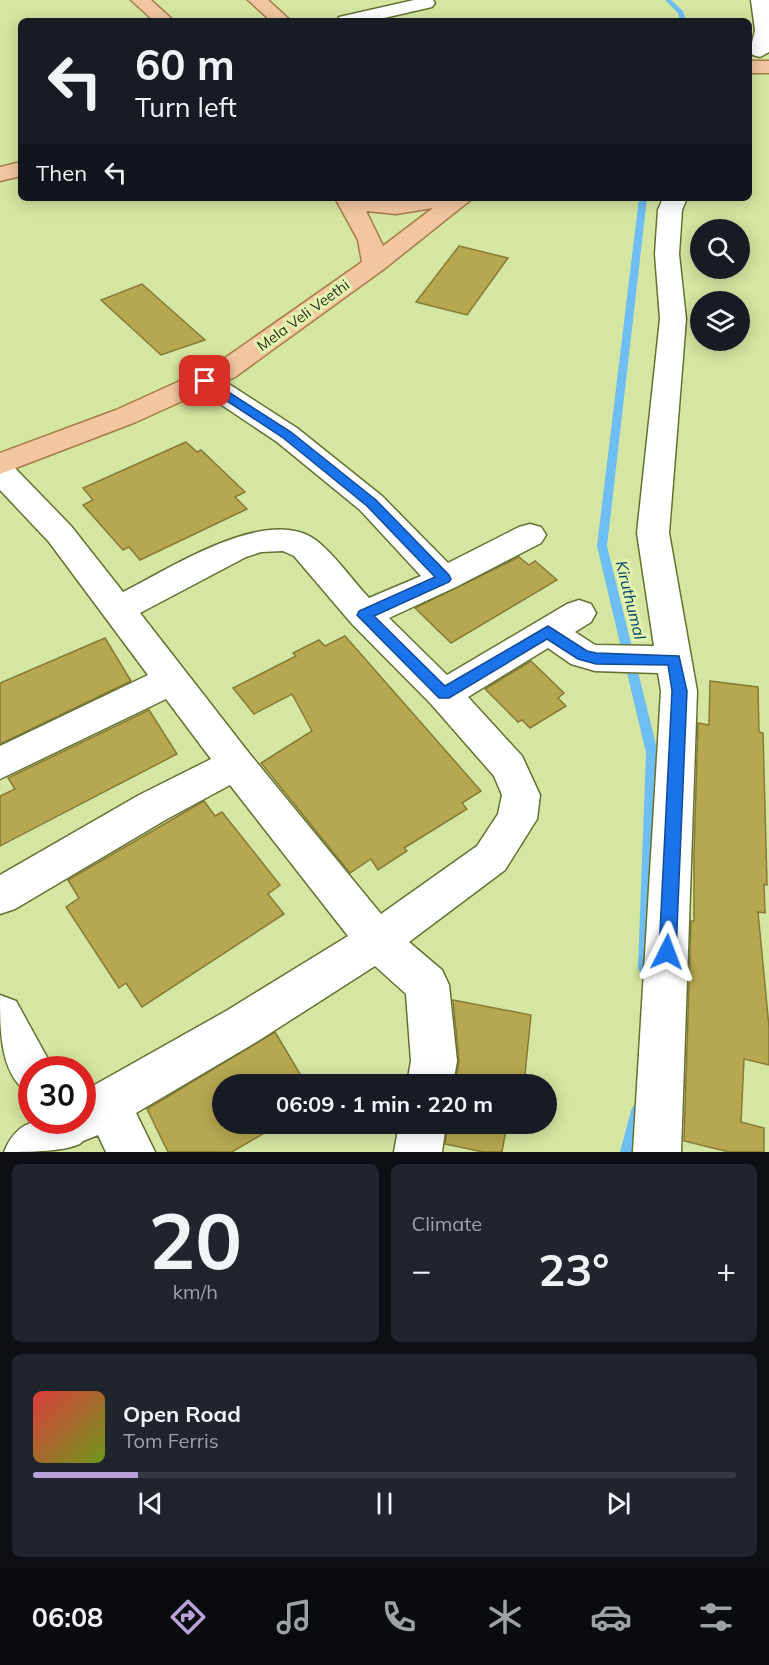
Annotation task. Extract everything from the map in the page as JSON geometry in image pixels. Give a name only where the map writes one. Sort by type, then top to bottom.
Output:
[{"type":"main road","points":[[140,0],[161,18]]},
{"type":"main road","points":[[257,0],[278,18]]},
{"type":"main road","points":[[0,174],[18,170]]},
{"type":"main road","points":[[349,201],[370,240],[375,264]]},
{"type":"main road","points":[[356,201],[382,208],[406,208],[432,201]]},
{"type":"main road","name":"Mela Veli Veethi","points":[[0,464],[126,416],[225,371],[375,264],[457,201]]},
{"type":"street","points":[[358,18],[425,1],[445,0]]},
{"type":"street","points":[[759,58],[765,30],[760,0]]},
{"type":"street","points":[[657,1152],[680,691],[653,533],[673,319],[667,254],[670,210],[674,201]]},
{"type":"street","points":[[205,381],[286,435],[371,503],[444,579]]},
{"type":"street","points":[[0,471],[60,534],[236,764],[377,940],[428,985],[434,1062],[432,1074]]},
{"type":"street","points":[[364,615],[444,579],[530,535]]},
{"type":"street","points":[[96,1109],[242,1026],[377,940],[491,858],[517,819],[521,795],[508,767],[444,694],[364,615],[305,548],[287,540],[260,540],[235,549],[117,610]]},
{"type":"street","points":[[444,694],[579,613]]},
{"type":"street","points":[[548,632],[583,655],[596,658],[674,660]]},
{"type":"street","points":[[0,762],[171,680]]},
{"type":"street","points":[[0,896],[153,807],[236,764]]},
{"type":"street","points":[[0,1016],[23,1056]]},
{"type":"street","points":[[92,1134],[131,1152]]},
{"type":"street","points":[[418,1152],[421,1134]]},
{"type":"building","points":[[459,246],[508,258],[467,315],[416,302]]},
{"type":"building","points":[[142,284],[205,340],[161,355],[101,300]]},
{"type":"building","points":[[186,442],[197,452],[201,450],[245,492],[235,497],[247,509],[140,560],[129,547],[123,550],[83,505],[93,500],[83,488]]},
{"type":"building","points":[[519,557],[529,565],[535,561],[557,580],[451,643],[415,608]]},
{"type":"building","points":[[345,636],[481,791],[462,803],[467,809],[404,848],[407,851],[378,870],[371,859],[350,873],[261,763],[312,731],[292,694],[254,714],[233,688],[296,656],[293,653],[319,640],[325,646]]},
{"type":"building","points":[[105,638],[131,681],[0,744],[0,683]]},
{"type":"building","points":[[531,661],[564,693],[558,698],[566,706],[530,728],[522,720],[518,722],[485,689]]},
{"type":"building","points":[[710,681],[758,687],[759,732],[763,733],[767,885],[764,884],[765,913],[758,912],[769,1027],[769,1065],[744,1059],[741,1122],[764,1128],[764,1152],[729,1152],[684,1141],[691,921],[694,921],[698,723],[709,725]]},
{"type":"building","points":[[149,710],[177,754],[0,846],[0,796],[15,789],[8,778]]},
{"type":"building","points":[[204,801],[215,816],[222,812],[280,885],[268,894],[284,914],[142,1007],[126,983],[119,988],[66,907],[79,898],[68,880]]},
{"type":"building","points":[[453,1000],[531,1015],[525,1074],[457,1074],[459,1061]]},
{"type":"building","points":[[275,1032],[300,1074],[212,1074],[212,1134],[263,1134],[232,1152],[168,1152],[147,1109]]},
{"type":"building","points":[[446,1134],[505,1134],[502,1152],[483,1152],[445,1144]]},
{"type":"waterway","name":"Kiruthumal","points":[[668,0],[681,12],[682,18]]},
{"type":"waterway","name":"Kiruthumal","points":[[643,201],[602,546],[652,753],[645,967]]},
{"type":"waterway","name":"Kiruthumal","points":[[628,1152],[638,1111]]},
{"type":"route","points":[[205,381],[286,435],[371,503],[444,579],[364,615],[444,694],[548,632],[583,655],[596,658],[674,660],[680,691],[667,952]]}]
